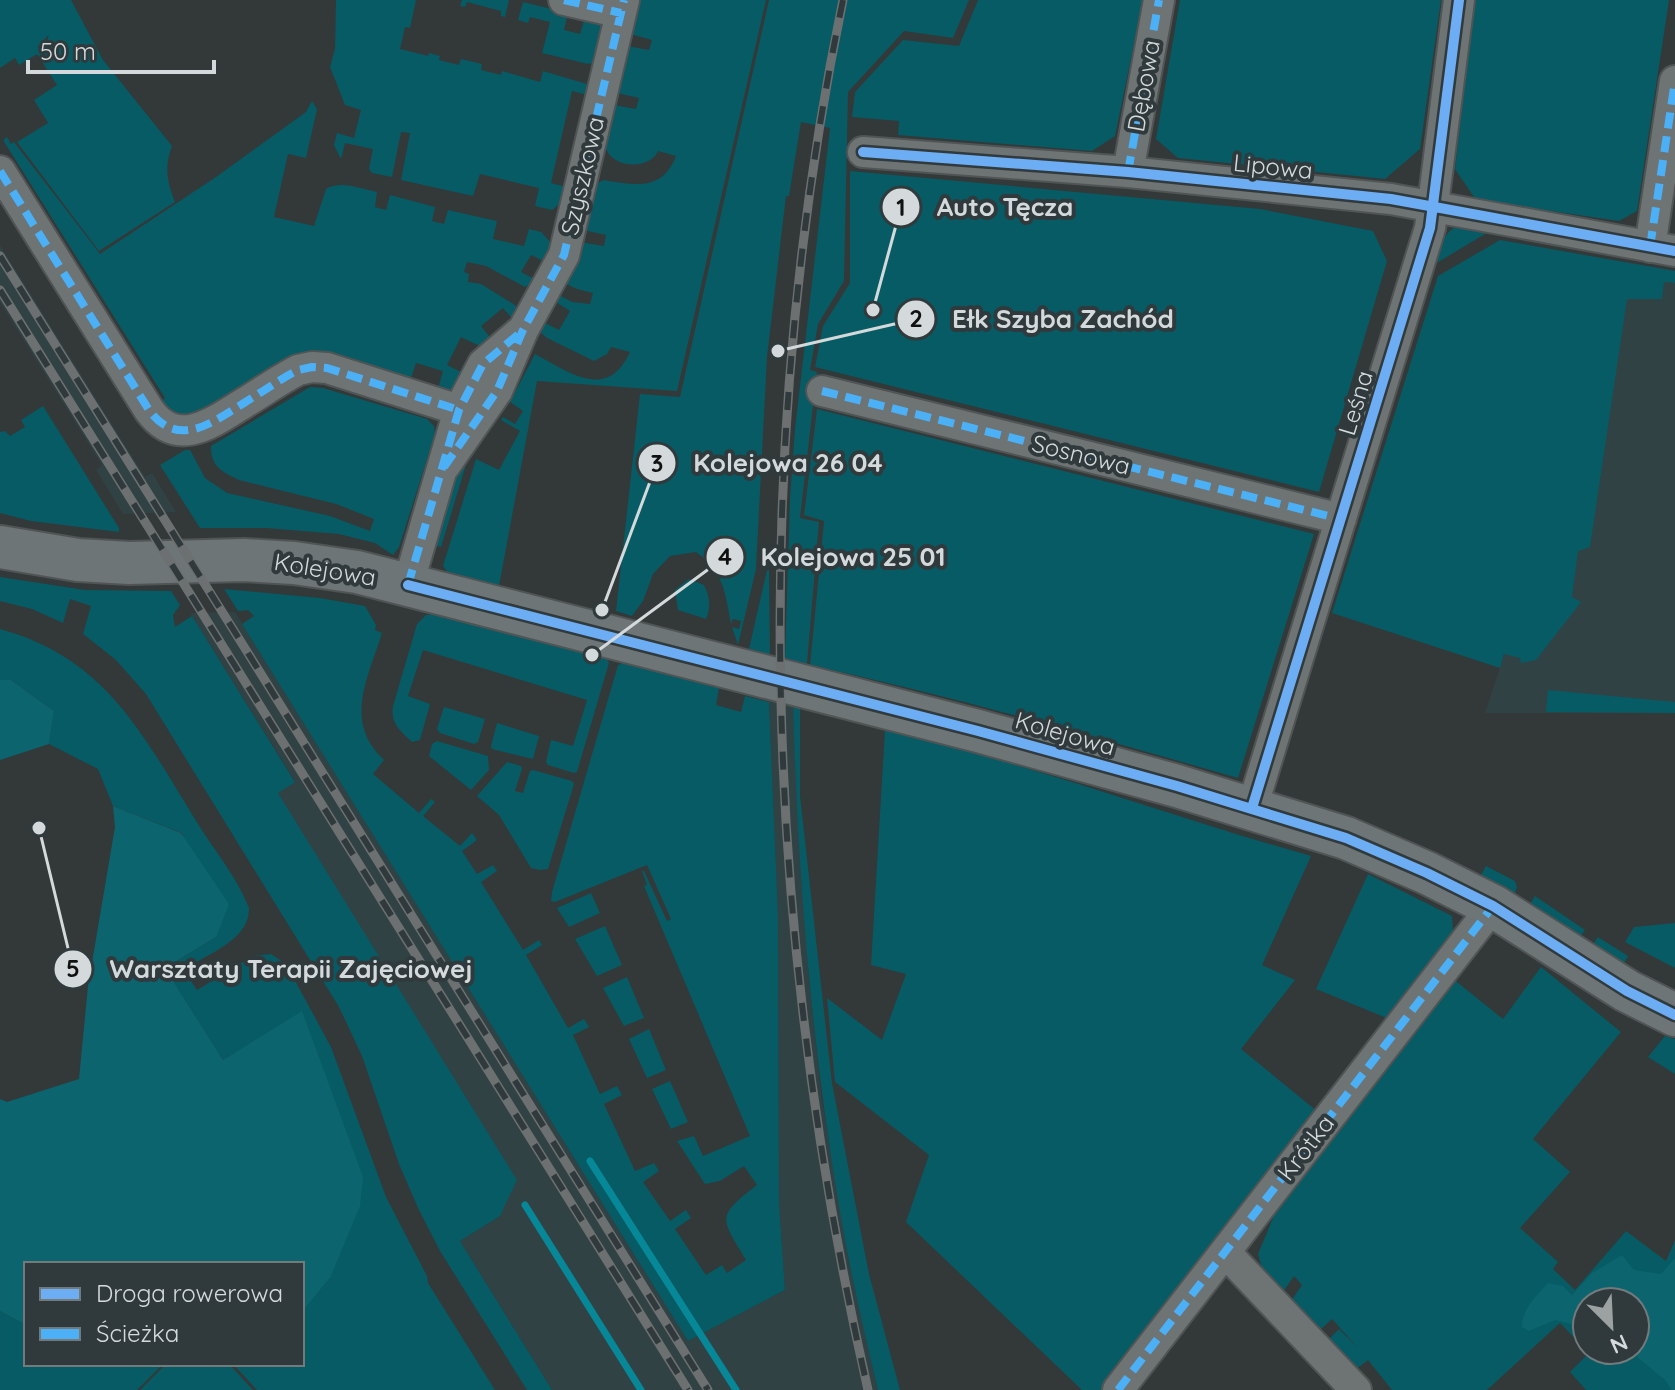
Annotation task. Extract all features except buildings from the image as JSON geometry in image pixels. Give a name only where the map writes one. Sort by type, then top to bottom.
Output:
[{"type":"street","name":"Szyszkowa","points":[[444,467],[497,391],[523,330],[564,255],[623,7],[564,0]]},
{"type":"street","name":"Dębowa","points":[[1128,172],[1159,0]]},
{"type":"street","name":"Leśna","points":[[1252,808],[1430,228],[1459,0]]},
{"type":"street","points":[[1662,249],[1675,81]]},
{"type":"street","name":"Lipowa","points":[[863,152],[1128,172],[1391,199],[1662,249]]},
{"type":"street","points":[[0,171],[149,410],[165,425],[181,430],[203,427],[298,370],[312,367],[327,368],[459,410]]},
{"type":"street","name":"Szyszkowa","points":[[408,585],[459,410],[483,364],[523,330]]},
{"type":"street","name":"Sosnowa","points":[[822,391],[1341,519]]},
{"type":"street","name":"Kolejowa","points":[[0,547],[104,562],[229,560],[294,563],[348,570],[978,731],[1252,808],[1373,849],[1493,906],[1627,991],[1675,1015]]},
{"type":"street","name":"Krótka","points":[[1118,1390],[1493,906]]},
{"type":"street","points":[[1226,1253],[1356,1390]]},
{"type":"shaded area","points":[[0,0],[71,0],[103,60],[172,146],[168,174],[175,202],[99,251],[17,142],[48,123],[34,100],[57,85],[37,54],[19,65],[15,58],[0,68]]},
{"type":"shaded area","points":[[336,0],[416,0],[410,28],[405,27],[400,49],[428,56],[429,53],[440,56],[439,60],[459,65],[461,59],[482,64],[481,70],[501,75],[502,71],[540,82],[543,71],[587,84],[591,96],[572,91],[551,183],[570,188],[565,200],[552,210],[535,206],[539,188],[480,174],[473,196],[401,180],[410,133],[401,132],[392,177],[372,173],[369,169],[373,149],[345,143],[341,159],[334,145],[337,133],[354,138],[361,110],[345,105],[330,67],[335,49]]},
{"type":"shaded area","points":[[462,0],[509,0],[505,17],[501,16],[501,11],[467,2],[465,7],[460,6]]},
{"type":"shaded area","points":[[638,0],[766,0],[677,391],[537,381],[499,586],[449,574],[443,566],[476,459],[499,470],[520,431],[501,420],[503,417],[515,424],[523,411],[510,402],[535,354],[574,374],[599,379],[610,376],[621,367],[630,352],[611,347],[607,354],[594,361],[541,333],[543,322],[559,330],[570,311],[554,301],[557,294],[572,302],[590,304],[593,293],[564,283],[580,242],[604,246],[606,235],[583,230],[593,186],[603,180],[636,184],[655,181],[670,168],[676,156],[658,151],[646,162],[628,164],[619,162],[607,151],[605,138],[614,105],[636,109],[639,98],[617,93],[627,46],[649,50],[652,40],[630,34]]},
{"type":"shaded area","points":[[769,0],[969,0],[953,38],[904,31],[848,92],[844,281],[818,324],[810,370],[817,372],[800,518],[819,522],[807,664],[785,659],[790,498],[795,429],[830,128],[801,122],[789,196],[786,196],[767,357],[756,569],[738,645],[732,627],[739,629],[741,621],[733,619],[731,624],[725,592],[718,575],[696,552],[670,556],[653,574],[643,601],[632,616],[616,611],[640,394],[680,397]]},
{"type":"shaded area","points":[[978,0],[1143,0],[1115,136],[1092,151],[898,135],[899,121],[852,117],[855,92],[903,40],[959,46]]},
{"type":"shaded area","points":[[1180,0],[1441,0],[1420,149],[1385,179],[1178,158],[1156,139]]},
{"type":"shaded area","points":[[1475,0],[1669,0],[1637,211],[1619,221],[1476,200],[1455,169]]},
{"type":"shaded area","points":[[523,2],[568,13],[564,30],[580,34],[585,17],[597,21],[604,29],[597,62],[588,64],[542,53],[550,22],[530,17],[528,23],[518,20]]},
{"type":"shaded area","points":[[312,101],[317,109],[306,158],[288,154],[274,217],[314,226],[326,189],[338,185],[351,186],[377,192],[375,207],[386,210],[390,195],[435,207],[432,221],[444,224],[448,210],[497,221],[493,239],[524,246],[529,229],[541,232],[552,244],[548,263],[531,255],[521,272],[538,281],[525,287],[486,266],[467,262],[464,272],[469,274],[468,282],[481,284],[518,310],[516,323],[503,308],[481,326],[493,341],[484,348],[461,337],[447,365],[467,375],[456,394],[438,389],[443,371],[416,363],[410,381],[327,357],[201,415],[174,415],[159,403],[165,398],[3,140],[7,137],[11,144],[14,142],[100,254],[216,177],[306,112]]},
{"type":"shaded area","points":[[850,171],[1260,209],[1373,231],[1387,261],[1319,492],[815,367],[823,326],[850,283]]},
{"type":"shaded area","points":[[1457,226],[1490,231],[1435,264],[1445,238]]},
{"type":"shaded area","points":[[1500,240],[1675,271],[1675,283],[1664,282],[1662,299],[1627,299],[1590,547],[1578,551],[1572,597],[1581,602],[1536,660],[1521,663],[1520,658],[1504,654],[1500,668],[1332,613],[1438,276]]},
{"type":"shaded area","points":[[0,245],[145,477],[152,473],[176,512],[123,514],[96,470],[102,465],[0,302]]},
{"type":"shaded area","points":[[1633,263],[1675,271],[1675,713],[1485,713]]},
{"type":"shaded area","points":[[310,387],[323,388],[427,419],[434,426],[435,434],[399,547],[393,555],[375,543],[339,534],[266,528],[200,528],[160,465],[190,450],[205,478],[227,493],[330,516],[370,531],[374,519],[336,504],[239,480],[215,464],[211,446]]},
{"type":"shaded area","points":[[43,406],[119,532],[31,521],[0,513],[0,432],[5,431],[10,436],[25,427],[21,420]]},
{"type":"shaded area","points":[[817,409],[1314,534],[1238,778],[972,704],[810,665],[824,521],[804,515]]},
{"type":"shaded area","points":[[469,455],[441,547],[433,545],[460,459]]},
{"type":"shaded area","points":[[769,570],[770,655],[749,649]]},
{"type":"shaded area","points":[[0,577],[85,590],[171,591],[180,605],[173,615],[175,627],[192,616],[295,782],[278,793],[517,1180],[500,1216],[460,1241],[552,1390],[527,1390],[440,1251],[399,1164],[362,1056],[339,1007],[146,694],[116,660],[83,634],[91,606],[70,599],[63,623],[32,609],[0,601]]},
{"type":"shaded area","points":[[689,579],[704,585],[706,589],[709,606],[706,619],[678,610],[675,590]]},
{"type":"shaded area","points":[[224,589],[320,598],[365,606],[376,625],[375,630],[382,633],[362,699],[364,730],[384,760],[373,774],[419,813],[431,799],[435,802],[423,816],[460,846],[472,833],[477,840],[462,851],[477,874],[493,865],[497,871],[481,882],[523,950],[539,940],[542,945],[526,955],[568,1028],[584,1019],[589,1027],[573,1035],[600,1094],[617,1086],[622,1095],[604,1104],[635,1171],[654,1163],[659,1171],[643,1182],[670,1221],[686,1210],[691,1218],[675,1229],[706,1275],[722,1265],[727,1273],[746,1260],[731,1235],[726,1219],[734,1204],[757,1185],[744,1166],[720,1181],[705,1184],[677,1141],[694,1136],[703,1156],[750,1136],[644,886],[647,885],[642,871],[667,921],[671,919],[647,865],[551,901],[618,665],[623,663],[719,688],[716,705],[741,712],[745,696],[769,702],[778,914],[779,1203],[785,1290],[688,1341],[242,624],[254,616],[248,610],[238,611]]},
{"type":"shaded area","points":[[235,612],[688,1341],[785,1290],[779,1203],[778,914],[769,702],[793,705],[809,979],[822,1100],[849,1262],[878,1390],[552,1390],[460,1241],[500,1216],[277,792],[295,781],[190,613]]},
{"type":"shaded area","points":[[433,614],[607,659],[609,663],[577,772],[546,762],[551,740],[573,746],[587,700],[423,650],[408,696],[430,704],[420,740],[412,742],[400,730],[393,717],[393,706],[417,624],[426,615]]},
{"type":"shaded area","points":[[0,629],[37,642],[68,659],[119,705],[140,732],[233,876],[249,908],[247,919],[235,938],[184,970],[197,990],[253,956],[271,954],[286,964],[331,1047],[386,1197],[428,1283],[495,1390],[257,1390],[235,1366],[304,1366],[304,1310],[330,1278],[302,1012],[223,1060],[165,968],[216,937],[182,833],[113,806],[98,769],[49,744],[54,711],[11,680],[0,680]]},
{"type":"shaded area","points":[[0,680],[11,680],[54,711],[49,744],[0,760]]},
{"type":"shaded area","points":[[1548,690],[1675,702],[1675,713],[1546,712]]},
{"type":"shaded area","points":[[793,705],[800,706],[800,796],[832,1083],[869,1274],[900,1390],[878,1390],[848,1257],[830,1149],[808,959],[798,832]]},
{"type":"shaded area","points":[[444,707],[485,719],[478,742],[474,744],[440,733],[437,729]]},
{"type":"shaded area","points":[[497,723],[539,736],[533,759],[492,749]]},
{"type":"shaded area","points":[[885,730],[992,758],[1311,856],[1262,965],[1295,980],[1241,1049],[1318,1112],[1105,1390],[1082,1390],[906,1222],[929,1155],[835,1082],[827,998],[882,1040],[906,974],[871,965]]},
{"type":"shaded area","points":[[437,741],[488,756],[489,770],[471,790],[429,756],[432,744]]},
{"type":"shaded area","points":[[507,762],[522,769],[515,791],[523,793],[533,770],[574,784],[548,869],[531,868],[499,815],[477,796]]},
{"type":"shaded area","points":[[113,806],[181,833],[229,904],[216,937],[165,968],[223,1060],[302,1011],[363,1177],[360,1206],[330,1278],[304,1310],[304,1262],[24,1262],[24,1324],[0,1311],[0,1099],[7,1102],[79,1079],[88,986],[115,827]]},
{"type":"shaded area","points":[[1486,866],[1515,881],[1515,893],[1508,896],[1478,880]]},
{"type":"shaded area","points":[[1368,874],[1452,916],[1453,932],[1389,1019],[1316,989]]},
{"type":"shaded area","points":[[591,893],[600,913],[569,927],[557,908]]},
{"type":"shaded area","points":[[1535,896],[1585,930],[1578,940],[1528,907]]},
{"type":"shaded area","points":[[1675,923],[1675,968],[1625,942],[1634,927]]},
{"type":"shaded area","points":[[605,926],[622,965],[597,976],[575,939]]},
{"type":"shaded area","points":[[1598,937],[1628,956],[1621,969],[1590,949]]},
{"type":"shaded area","points":[[1541,967],[1621,1032],[1533,1139],[1570,1172],[1520,1228],[1558,1262],[1553,1269],[1571,1286],[1571,1334],[1560,1323],[1487,1390],[1392,1390],[1368,1360],[1355,1370],[1328,1340],[1339,1329],[1358,1348],[1332,1319],[1319,1331],[1291,1301],[1302,1285],[1294,1276],[1283,1292],[1262,1268],[1258,1254],[1285,1189],[1452,978],[1503,1019]]},
{"type":"shaded area","points":[[627,977],[644,1018],[624,1026],[603,988]]},
{"type":"shaded area","points":[[649,1029],[666,1070],[647,1078],[629,1039]]},
{"type":"shaded area","points":[[1665,1036],[1675,1039],[1675,1074],[1648,1057]]},
{"type":"shaded area","points":[[670,1081],[688,1122],[671,1129],[652,1089]]},
{"type":"shaded area","points":[[1626,1231],[1666,1261],[1675,1240],[1675,1390],[1586,1390],[1570,1372],[1576,1366],[1651,1366],[1651,1286],[1578,1286]]},
{"type":"shaded area","points":[[1622,1255],[1634,1270],[1661,1274],[1675,1258],[1675,1390],[1648,1366],[1651,1366],[1651,1286],[1580,1286],[1592,1273]]},
{"type":"shaded area","points":[[1548,1283],[1563,1286],[1571,1294],[1571,1324],[1555,1320],[1529,1331],[1522,1327],[1527,1309]]},
{"type":"shaded area","points":[[0,1311],[24,1324],[24,1366],[161,1366],[137,1390],[0,1390]]},
{"type":"shaded area","points":[[164,1366],[231,1366],[253,1390],[140,1390]]},
{"type":"waterway","points":[[590,1161],[736,1390]]},
{"type":"waterway","points":[[525,1205],[641,1390]]},
{"type":"railway","points":[[843,0],[813,173],[792,347],[782,521],[781,696],[789,871],[807,1045],[833,1218],[868,1390]]},
{"type":"railway","points":[[0,256],[708,1390]]},
{"type":"railway","points":[[0,290],[688,1390]]},
{"type":"marked path","points":[[564,0],[621,13]]},
{"type":"marked path","points":[[444,467],[497,391],[523,330],[564,255],[624,0]]},
{"type":"marked path","points":[[1128,172],[1159,0]]},
{"type":"marked path","points":[[1650,247],[1675,81]]},
{"type":"marked path","points":[[0,171],[149,410],[160,422],[172,428],[196,429],[220,418],[298,370],[312,367],[327,368],[459,410]]},
{"type":"marked path","points":[[408,585],[459,410],[483,364],[521,332]]},
{"type":"marked path","points":[[822,391],[1341,519]]},
{"type":"marked path","points":[[1118,1390],[1493,906]]},
{"type":"cycle path","points":[[1252,808],[1430,228],[1459,0]]},
{"type":"cycle path","points":[[863,152],[1128,172],[1391,199],[1675,251]]},
{"type":"cycle path","points":[[408,585],[978,731],[1177,786],[1346,838],[1493,906],[1627,991],[1675,1015]]},
{"type":"place","name":"Auto Tęcza","points":[[873,310]]},
{"type":"place","name":"Ełk Szyba Zachód","points":[[778,351]]},
{"type":"place","name":"Kolejowa 26 04","points":[[602,610]]},
{"type":"place","name":"Kolejowa 25 01","points":[[592,655]]},
{"type":"place","name":"Warsztaty Terapii Zajęciowej","points":[[39,828]]}]
